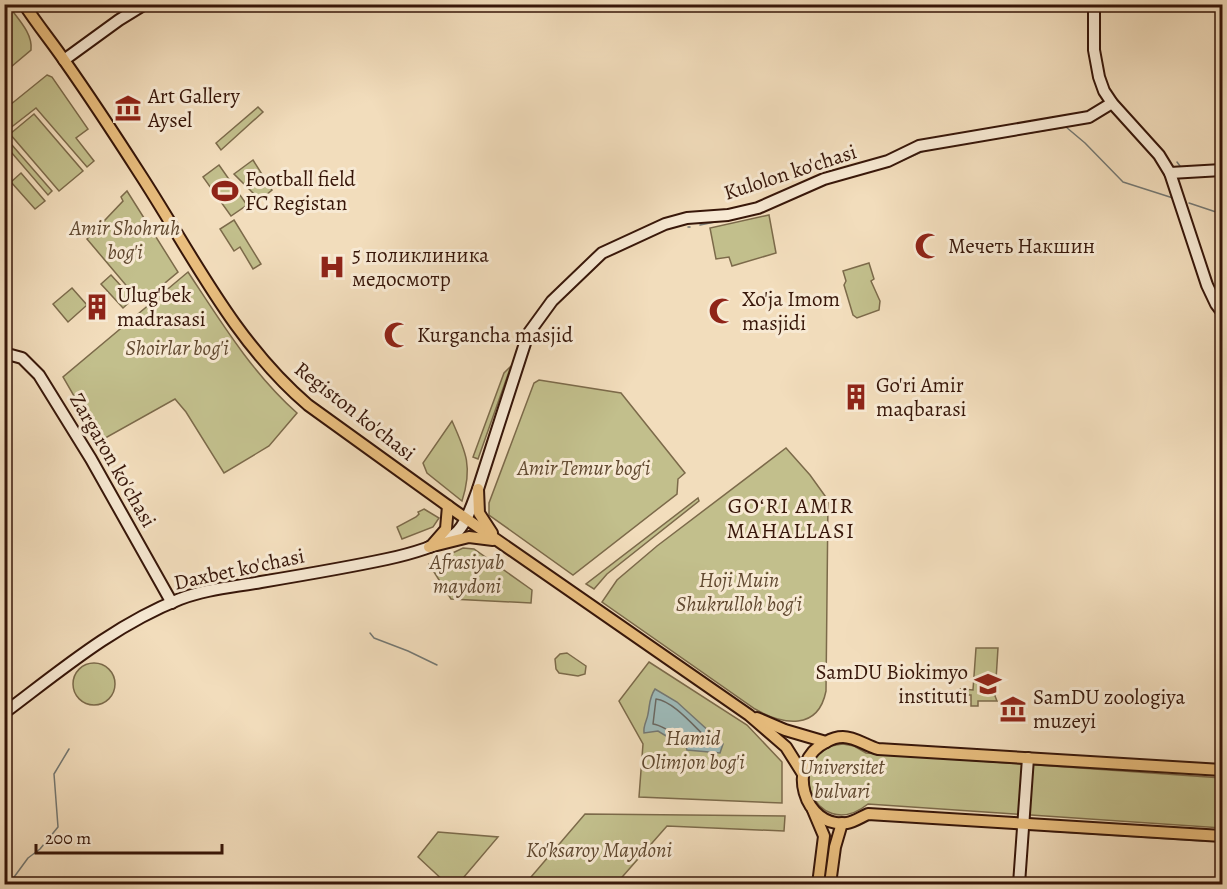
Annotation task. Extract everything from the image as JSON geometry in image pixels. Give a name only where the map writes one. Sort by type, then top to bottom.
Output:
[{"type":"main road","name":"Registon ko'chasi","points":[[24,4],[141,175],[230,319],[263,361],[308,405],[465,518],[749,715],[786,747],[803,774],[804,792],[824,836],[818,885]]},
{"type":"main road","points":[[64,60],[119,20],[146,4]]},
{"type":"main road","points":[[1094,4],[1095,63],[1104,91],[1159,155],[1170,173],[1207,285],[1222,312]]},
{"type":"main road","name":"Kulolon ko'chasi","points":[[465,518],[478,489],[528,334],[552,301],[602,253],[665,224],[687,218],[758,208],[824,178],[888,161],[919,146],[1089,117],[1112,103]]},
{"type":"main road","points":[[1170,173],[1222,170]]},
{"type":"main road","name":"Zargaron ko'chasi","points":[[4,357],[11,355],[22,358],[39,375],[92,459],[172,603]]},
{"type":"main road","points":[[478,489],[481,517],[497,540]]},
{"type":"main road","points":[[429,547],[446,530],[448,506]]},
{"type":"main road","name":"Daxbet ko'chasi","points":[[4,713],[61,668],[96,644],[134,621],[172,603],[202,592],[351,566],[429,547],[458,531],[465,518]]},
{"type":"main road","points":[[429,547],[469,537],[497,540]]},
{"type":"main road","name":"Registon ko'chasi","points":[[749,715],[785,730],[826,742],[845,737],[878,749],[1028,758]]},
{"type":"main road","points":[[803,774],[807,759],[813,751],[826,742]]},
{"type":"main road","points":[[1019,885],[1028,758],[1222,770]]},
{"type":"main road","points":[[812,807],[826,818],[842,823],[848,823],[868,814],[1222,836]]},
{"type":"main road","points":[[835,847],[868,814]]},
{"type":"main road","points":[[830,885],[835,847],[842,823]]},
{"type":"green space","points":[[5,4],[20,20],[27,32],[31,50],[5,72]]},
{"type":"green space","points":[[47,75],[52,77],[88,129],[76,138],[94,161],[87,167],[36,108],[9,129],[5,124],[5,109]]},
{"type":"green space","points":[[258,107],[263,112],[221,150],[216,143]]},
{"type":"green space","points":[[34,114],[83,171],[59,191],[10,134]]},
{"type":"green space","points":[[5,137],[52,191],[48,195],[5,145]]},
{"type":"green space","points":[[253,160],[272,190],[260,200],[234,174]]},
{"type":"green space","name":"Football field FC Registan","points":[[219,165],[247,205],[231,216],[203,177]]},
{"type":"green space","points":[[21,173],[45,201],[35,209],[11,182]]},
{"type":"green space","name":"Amir Shohruh bog'i","points":[[127,191],[178,272],[141,303],[87,239],[123,201],[121,197]]},
{"type":"green space","points":[[769,215],[776,253],[732,266],[729,257],[716,259],[710,228]]},
{"type":"green space","points":[[234,220],[261,264],[253,269],[240,247],[234,251],[220,229]]},
{"type":"green space","points":[[869,263],[874,279],[871,281],[880,301],[879,310],[857,318],[853,315],[844,285],[846,281],[843,271]]},
{"type":"green space","name":"Shoirlar bog'i","points":[[188,272],[251,364],[297,413],[269,446],[224,473],[186,412],[175,399],[100,441],[63,377]]},
{"type":"green space","points":[[111,275],[133,299],[123,308],[101,284]]},
{"type":"green space","points":[[72,288],[87,305],[68,322],[53,304]]},
{"type":"green space","points":[[511,366],[478,459],[473,457],[504,373]]},
{"type":"green space","name":"Amir Temur bog‘i","points":[[539,380],[621,393],[685,473],[678,479],[677,494],[573,575],[489,515],[489,503],[534,383]]},
{"type":"green space","points":[[452,421],[466,460],[467,479],[462,501],[427,473],[423,463]]},
{"type":"green space","name":"Hoji Muin Shukrulloh bog'i","points":[[786,448],[828,500],[826,691],[822,704],[815,713],[798,721],[777,719],[755,709],[602,602],[617,580],[657,546]]},
{"type":"green space","points":[[698,498],[699,501],[607,574],[594,589],[586,584]]},
{"type":"green space","points":[[424,509],[439,518],[433,527],[402,539],[397,527],[416,517],[418,512]]},
{"type":"green space","name":"Afrasiyab maydoni","points":[[463,548],[474,549],[532,590],[531,603],[451,599],[429,564]]},
{"type":"green space","points":[[976,648],[998,648],[995,696],[997,701],[978,701],[978,706],[971,706],[971,695],[967,695],[961,689],[973,690]]},
{"type":"green space","points":[[567,653],[586,666],[585,674],[578,676],[559,673],[555,659],[560,654]]},
{"type":"green space","name":"Hamid Olimjon bog'i","points":[[649,662],[747,725],[782,762],[782,803],[639,797],[643,744],[619,701]]},
{"type":"green space","points":[[94,663],[109,669],[115,684],[109,699],[94,705],[79,699],[73,684],[79,669]]},
{"type":"green space","name":"Universitet bulvari","points":[[843,744],[854,746],[866,753],[1222,778],[1222,828],[868,804],[849,814],[832,813],[819,805],[811,792],[808,777],[812,762],[823,750]]},
{"type":"green space","name":"Ko'ksaroy Maydoni","points":[[585,814],[785,816],[784,831],[667,826],[616,884],[525,884]]},
{"type":"green space","points":[[438,832],[498,837],[458,884],[447,884],[418,857]]},
{"type":"water","points":[[655,689],[677,702],[723,744],[720,753],[687,750],[685,743],[671,739],[658,731],[644,733]]},
{"type":"waterway","points":[[987,140],[1066,127],[1123,182],[1173,198]]},
{"type":"waterway","points":[[892,165],[926,150]]},
{"type":"waterway","points":[[1177,162],[1180,166]]},
{"type":"waterway","points":[[774,207],[811,191]]},
{"type":"waterway","points":[[1189,203],[1222,214]]},
{"type":"waterway","points":[[700,225],[720,221]]},
{"type":"waterway","points":[[370,633],[374,638],[437,665]]},
{"type":"waterway","points":[[9,884],[28,858],[40,849],[58,827],[54,774],[69,749]]},
{"type":"waterway","points":[[1045,831],[1203,841]]},
{"type":"place","name":"Art Gallery Aysel","points":[[128,108]]},
{"type":"place","name":"Football field FC Registan","points":[[225,191]]},
{"type":"place","name":"Мечеть Накшин","points":[[928,246]]},
{"type":"place","name":"5 поликлиника медосмотр","points":[[332,267]]},
{"type":"place","name":"Ulug'bek mаdrаsasi","points":[[97,307]]},
{"type":"place","name":"Xo'ja Imom masjidi","points":[[722,311]]},
{"type":"place","name":"Kurgancha masjid","points":[[397,335]]},
{"type":"place","name":"Go'ri Amir maqbarasi","points":[[856,397]]},
{"type":"place","name":"SamDU Biokimyo instituti","points":[[988,684]]},
{"type":"place","name":"SamDU zoologiya muzeyi","points":[[1013,709]]},
{"type":"district","name":"GO‘RI AMIR MAHALLASI","points":[[791,518]]}]
